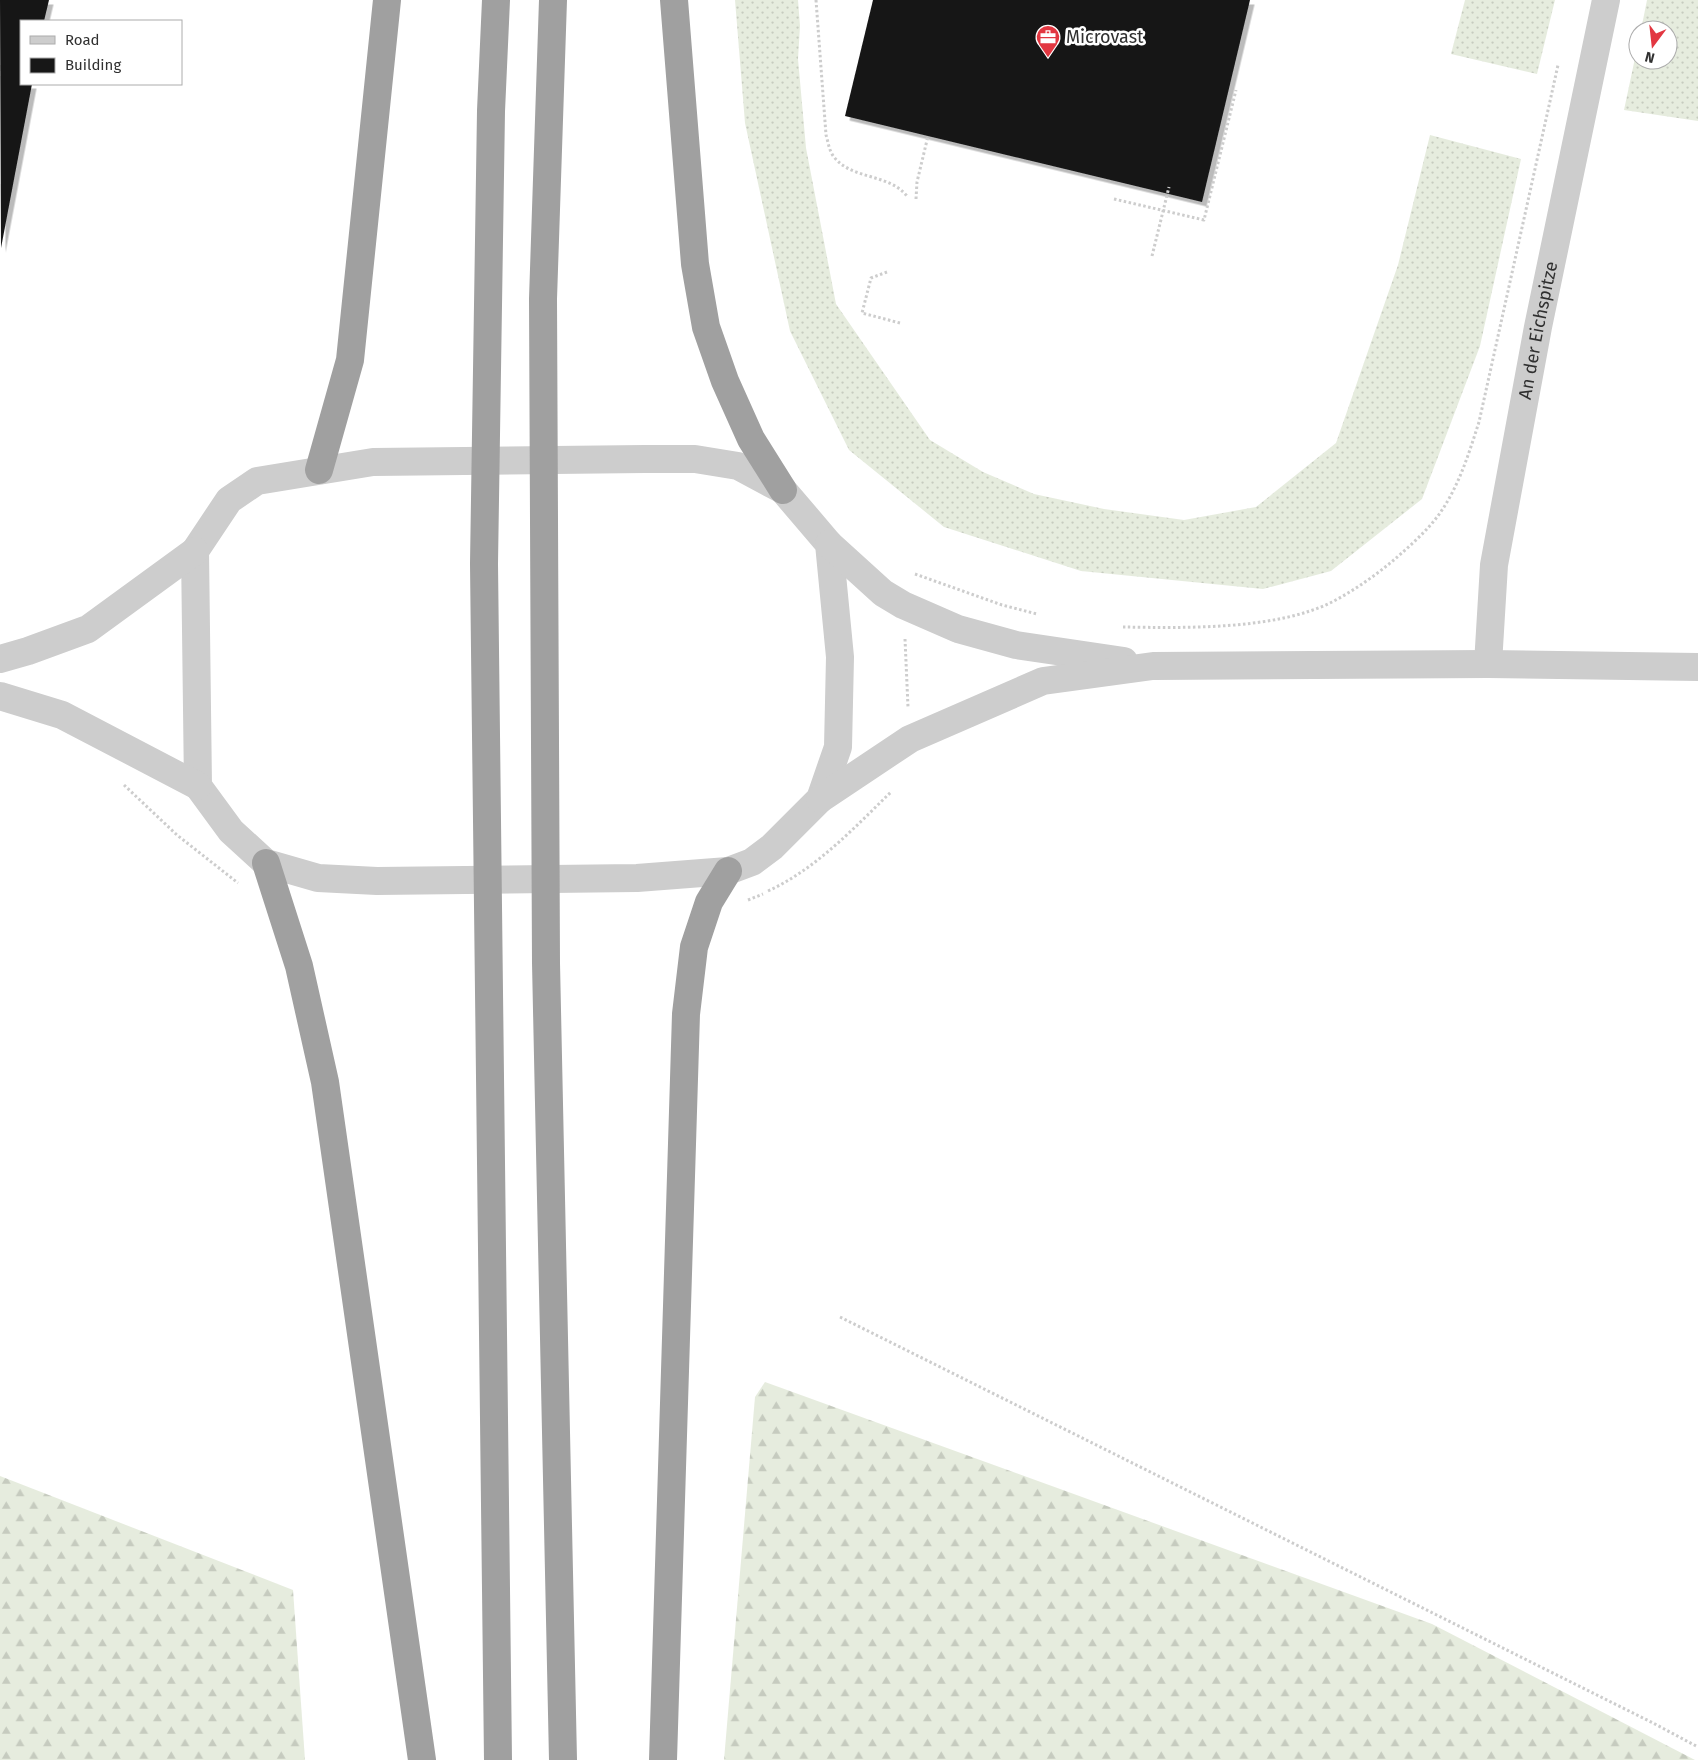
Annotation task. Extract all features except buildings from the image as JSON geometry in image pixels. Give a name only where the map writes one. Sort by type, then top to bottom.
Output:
[{"type":"highway","points":[[319,470],[350,360],[387,0]]},
{"type":"highway","points":[[496,0],[491,111],[484,564],[498,1760]]},
{"type":"highway","points":[[553,0],[543,299],[546,924],[563,1760]]},
{"type":"highway","points":[[674,0],[696,264],[706,327],[725,381],[752,439],[783,490]]},
{"type":"highway","points":[[266,862],[299,966],[325,1082],[422,1760]]},
{"type":"highway","points":[[663,1760],[686,1014],[694,947],[709,902],[728,871]]},
{"type":"street","name":"An der Eichspitze","points":[[1488,664],[1494,565],[1538,327],[1606,0]]},
{"type":"street","points":[[0,659],[28,652],[88,629],[195,551],[229,500],[257,480],[373,462],[645,459],[695,460],[738,466],[783,490],[829,544],[883,593],[903,605],[958,629],[1016,645],[1153,666]]},
{"type":"street","points":[[820,799],[838,747],[840,657],[829,544]]},
{"type":"street","points":[[195,551],[198,786]]},
{"type":"street","points":[[0,696],[62,715],[198,786],[231,831],[266,862],[318,878],[377,881],[638,878],[728,871],[752,862],[772,847],[820,799],[910,739],[1043,682],[1153,666],[1488,664],[1698,667]]},
{"type":"path","points":[[816,0],[826,135],[832,155],[846,168],[898,186],[907,196]]},
{"type":"path","points":[[1115,627],[1207,626],[1258,622],[1294,614],[1331,602],[1383,569],[1424,533],[1441,512],[1468,457],[1479,422],[1520,245],[1560,57]]},
{"type":"path","points":[[1114,198],[1204,220],[1236,90]]},
{"type":"path","points":[[916,199],[917,182],[928,136]]},
{"type":"path","points":[[1152,256],[1169,187]]},
{"type":"path","points":[[887,272],[871,278],[862,313],[900,323]]},
{"type":"path","points":[[910,739],[903,605],[914,573],[1002,605],[1043,616]]},
{"type":"path","points":[[119,780],[177,835],[257,899],[279,906]]},
{"type":"path","points":[[840,1317],[1636,1714],[1698,1747]]},
{"type":"green space","points":[[735,0],[798,0],[800,26],[798,59],[806,148],[836,304],[930,440],[983,472],[1034,494],[1104,509],[1184,520],[1256,507],[1336,443],[1398,265],[1430,135],[1521,159],[1480,346],[1422,499],[1331,571],[1263,589],[1081,571],[944,527],[849,450],[790,331],[745,123]]},
{"type":"green space","points":[[1465,0],[1555,0],[1537,74],[1451,54]]},
{"type":"green space","points":[[1647,0],[1698,0],[1698,121],[1624,110],[1632,70],[1678,70],[1678,20],[1643,20]]},
{"type":"green space","points":[[765,1382],[1432,1624],[1695,1760],[724,1760],[755,1397]]},
{"type":"green space","points":[[0,1476],[293,1590],[305,1760],[0,1760]]},
{"type":"place","name":"Microvast","points":[[1048,58]]}]
